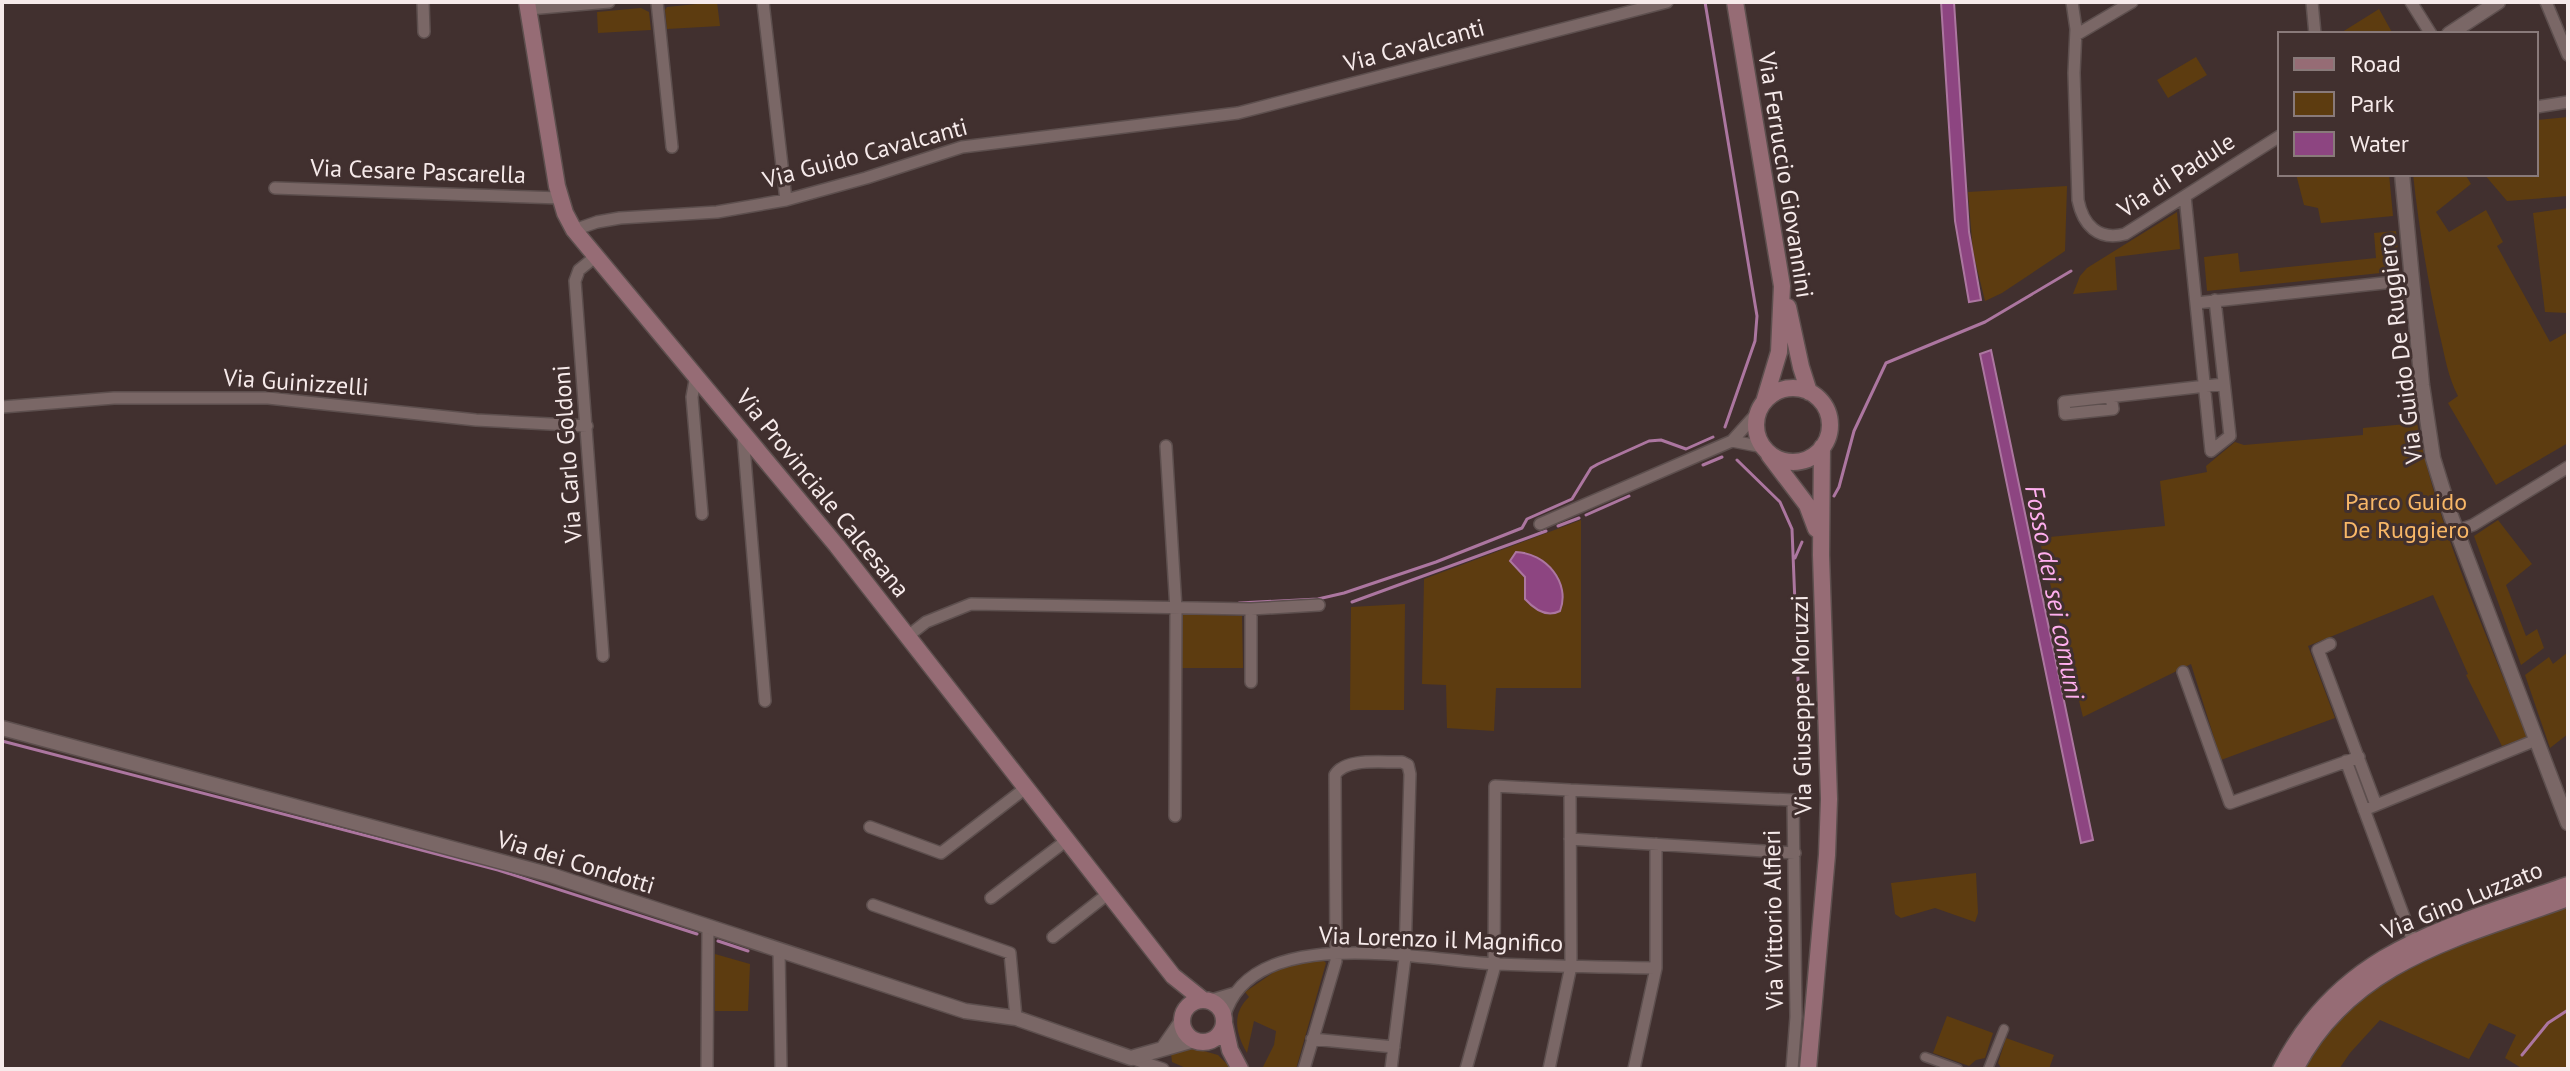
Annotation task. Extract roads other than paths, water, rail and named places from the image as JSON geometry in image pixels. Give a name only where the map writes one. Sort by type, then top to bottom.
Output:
[{"type":"main road","name":"Via Ferruccio Giovannini","points":[[1735,2],[1782,286],[1809,392]]},
{"type":"main road","name":"Via Provinciale Calcesana","points":[[528,6],[560,198],[574,230],[743,431],[1027,787],[1173,976],[1183,993],[1184,1016]]},
{"type":"main road","name":"Via Ferruccio Giovannini","points":[[1761,407],[1779,352],[1782,286]]},
{"type":"main road","points":[[1785,389],[1809,392],[1821,402],[1828,416],[1829,430],[1822,447],[1809,458],[1795,462],[1781,460],[1765,449],[1756,429],[1761,407],[1771,395],[1785,389]]},
{"type":"main road","name":"Via Giuseppe Moruzzi","points":[[1818,1069],[1830,916],[1827,855],[1829,741],[1821,555],[1822,447]]},
{"type":"main road","name":"Via Giuseppe Moruzzi","points":[[1765,449],[1807,505],[1821,555]]},
{"type":"main road","name":"Via Giuseppe Moruzzi","points":[[1808,1069],[1827,855]]},
{"type":"main road","name":"Via Gino Luzzato","points":[[2281,1069],[2304,1029],[2331,998],[2372,964],[2413,941],[2568,885]]},
{"type":"main road","name":"Via Gino Luzzato","points":[[2295,1069],[2332,1015],[2381,973],[2430,948],[2568,898]]},
{"type":"main road","name":"Via Provinciale Calcesana","points":[[1173,976],[1188,991],[1206,1001]]},
{"type":"main road","points":[[1206,1001],[1219,1007],[1227,1042],[1238,1066],[1185,1032],[1184,1016],[1193,1003],[1206,1001]]},
{"type":"main road","points":[[1201,1041],[1217,1037],[1224,1021]]},
{"type":"street","points":[[423,2],[424,32]]},
{"type":"street","points":[[528,6],[609,2]]},
{"type":"street","points":[[657,2],[672,147]]},
{"type":"street","points":[[763,2],[786,200]]},
{"type":"street","name":"Via Cavalcanti","points":[[1217,117],[1667,2]]},
{"type":"street","points":[[2072,2],[2076,35],[2132,2]]},
{"type":"street","points":[[2312,2],[2315,32]]},
{"type":"street","points":[[2411,2],[2430,32]]},
{"type":"street","points":[[2452,32],[2498,2]]},
{"type":"street","points":[[2546,2],[2568,55]]},
{"type":"street","name":"Via di Padule","points":[[2076,35],[2077,197],[2082,216],[2093,230],[2110,236],[2125,234],[2278,137]]},
{"type":"street","points":[[2538,107],[2568,102]]},
{"type":"street","name":"Via Guido Cavalcanti","points":[[574,230],[620,218],[717,212],[786,200],[962,147],[1217,117]]},
{"type":"street","name":"Via Guido De Ruggiero","points":[[2402,176],[2431,447],[2456,531],[2568,823]]},
{"type":"street","name":"Via Cesare Pascarella","points":[[275,188],[560,198]]},
{"type":"street","points":[[2185,196],[2211,451],[2230,436],[2215,300]]},
{"type":"street","name":"Via Carlo Goldoni","points":[[595,257],[579,270],[575,281],[603,656]]},
{"type":"street","points":[[2196,303],[2412,280]]},
{"type":"street","points":[[696,375],[692,397],[702,514]]},
{"type":"street","points":[[2111,397],[2224,384]]},
{"type":"street","name":"Via Guinizzelli","points":[[2,407],[114,398],[268,398],[476,420],[587,426]]},
{"type":"street","points":[[1540,524],[1732,441],[1761,407]]},
{"type":"street","points":[[743,431],[765,701]]},
{"type":"street","points":[[1732,441],[1765,449]]},
{"type":"street","points":[[1166,446],[1176,609],[1175,816]]},
{"type":"street","points":[[2456,531],[2473,525],[2568,467]]},
{"type":"street","points":[[908,636],[926,622],[971,604],[1176,609],[1319,605]]},
{"type":"street","points":[[1251,609],[1251,682]]},
{"type":"street","points":[[2330,644],[2318,650],[2376,805]]},
{"type":"street","points":[[2183,672],[2230,803],[2359,757]]},
{"type":"street","name":"Via dei Condotti","points":[[2,728],[551,875],[965,1011],[1016,1018],[1164,1069]]},
{"type":"street","points":[[2364,810],[2536,740]]},
{"type":"street","points":[[2346,761],[2413,941]]},
{"type":"street","points":[[1304,1069],[1336,961],[1336,772],[1347,765],[1402,762],[1408,765],[1410,774],[1405,957],[1391,1069]]},
{"type":"street","points":[[1466,1069],[1494,964],[1495,786],[1570,790],[1571,966],[1549,1069]]},
{"type":"street","points":[[870,827],[941,853],[1027,787]]},
{"type":"street","name":"Via Vittorio Alfieri","points":[[1570,790],[1793,800],[1796,1017],[1792,1069]]},
{"type":"street","points":[[1570,839],[1795,853]]},
{"type":"street","points":[[991,898],[1067,840]]},
{"type":"street","points":[[1634,1069],[1656,968],[1656,844]]},
{"type":"street","points":[[1053,937],[1109,893]]},
{"type":"street","points":[[873,905],[1010,953],[1016,1018]]},
{"type":"street","points":[[707,1069],[708,926]]},
{"type":"street","points":[[779,950],[781,1069]]},
{"type":"street","name":"Via Lorenzo il Magnifico","points":[[1224,1021],[1236,993],[1259,973],[1275,964],[1336,952],[1494,964],[1656,968]]},
{"type":"street","name":"Via Lorenzo il Magnifico","points":[[1206,1001],[1236,993]]},
{"type":"street","points":[[1159,1051],[1176,1033],[1184,1016]]},
{"type":"street","points":[[1988,1069],[2004,1029]]},
{"type":"street","points":[[1312,1039],[1394,1047]]},
{"type":"street","points":[[1131,1058],[1180,1042],[1201,1041]]},
{"type":"street","name":"Via dei Condotti","points":[[1159,1051],[1164,1069]]},
{"type":"street","points":[[1925,1057],[1958,1069]]},
{"type":"water","points":[[1941,2],[1954,2],[1969,232],[1981,300],[1969,302],[1955,221]]},
{"type":"water","points":[[1991,350],[2093,840],[2081,843],[1980,354]]},
{"type":"water","points":[[1516,552],[1537,558],[1553,571],[1562,590],[1560,611],[1541,611],[1525,599],[1525,577],[1510,561]]},
{"type":"waterway","points":[[1705,2],[1757,316],[1755,341],[1725,427]]},
{"type":"waterway","points":[[1834,496],[1854,431],[1886,363],[1985,322],[2071,271]]},
{"type":"waterway","points":[[1239,603],[1318,599],[1436,562],[1522,528],[1527,519],[1572,499],[1591,468],[1598,464],[1649,441],[1661,440],[1686,449],[1713,437]]},
{"type":"waterway","points":[[1703,465],[1722,457]]},
{"type":"waterway","points":[[1737,460],[1780,502],[1792,529],[1801,754]]},
{"type":"waterway","points":[[1586,515],[1629,496]]},
{"type":"waterway","points":[[1558,526],[1579,518]]},
{"type":"waterway","points":[[1352,602],[1546,531]]},
{"type":"waterway","points":[[1795,558],[1802,542]]},
{"type":"waterway","points":[[2,741],[498,870],[697,934]]},
{"type":"waterway","points":[[718,941],[748,951]]},
{"type":"waterway","points":[[2522,1055],[2548,1023],[2568,1010]]},
{"type":"park label","name":"Parco Guido De Ruggiero","points":[[2406,515]]},
{"type":"water label","name":"Fosso dei sei comuni","points":[[2055,592]]}]
